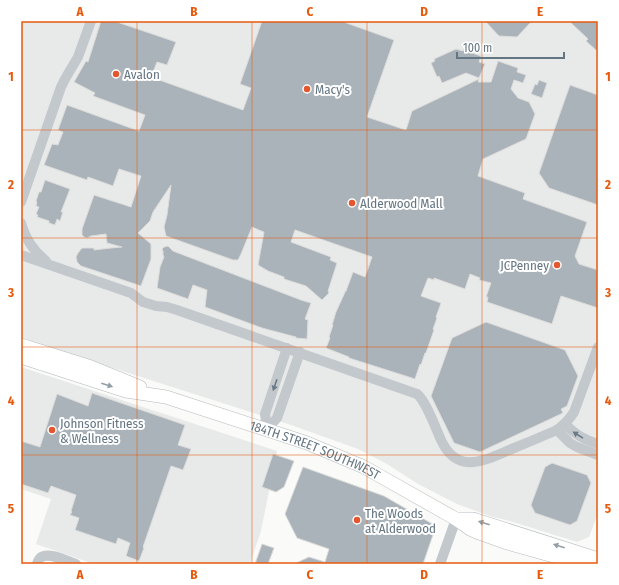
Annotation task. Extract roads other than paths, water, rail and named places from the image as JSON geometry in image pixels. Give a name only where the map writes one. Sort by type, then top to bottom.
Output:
[{"type":"main road","name":"184TH STREET SOUTHWEST","points":[[21,345],[91,367],[166,397],[307,443],[364,467],[456,519],[470,529],[504,542],[582,564]]},
{"type":"main road","points":[[39,351],[47,358],[57,362],[60,370],[66,366],[84,371],[91,367]]},
{"type":"main road","name":"184TH STREET SOUTHWEST","points":[[21,356],[126,391],[166,397]]},
{"type":"main road","name":"184TH STREET SOUTHWEST","points":[[456,519],[474,519],[597,558]]},
{"type":"street","points":[[21,202],[64,79],[78,57],[91,21]]},
{"type":"street","points":[[21,223],[23,240],[49,264]]},
{"type":"street","points":[[21,255],[131,293],[143,302],[156,306],[167,306],[417,394],[420,396],[426,407],[445,448],[450,455],[458,460],[471,463],[483,461],[561,427],[574,412],[598,347]]},
{"type":"street","points":[[267,429],[265,414],[287,348]]},
{"type":"street","points":[[267,429],[277,418],[300,352]]},
{"type":"street","points":[[561,427],[598,444]]},
{"type":"street","points":[[561,427],[570,443],[598,455]]},
{"type":"street","points":[[440,564],[456,519]]},
{"type":"street","points":[[37,564],[40,558],[51,555],[76,564]]},
{"type":"place","name":"Avalon","points":[[116,74]]},
{"type":"place","name":"Macy's","points":[[307,89]]},
{"type":"place","name":"Alderwood Mall","points":[[352,203]]},
{"type":"place","name":"JCPenney","points":[[557,265]]},
{"type":"place","name":"Johnson Fitness & Wellness","points":[[52,430]]},
{"type":"place","name":"The Woods at Alderwood","points":[[357,520]]}]
